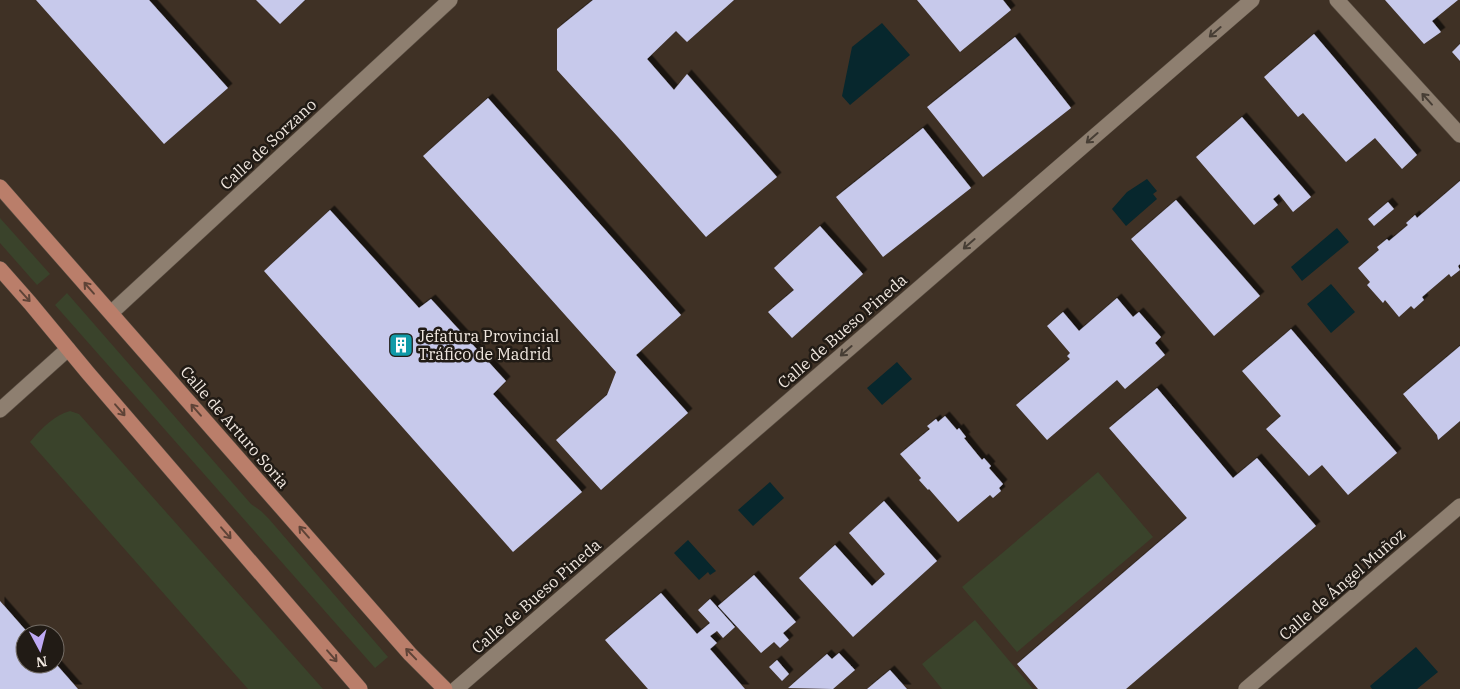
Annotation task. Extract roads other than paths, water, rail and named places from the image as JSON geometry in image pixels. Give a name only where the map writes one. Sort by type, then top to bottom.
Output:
[{"type":"main road","name":"Calle de Arturo Soria","points":[[0,187],[410,654],[445,689]]},
{"type":"main road","points":[[0,268],[360,689]]},
{"type":"street","name":"Calle de Sorzano","points":[[111,313],[450,0]]},
{"type":"street","name":"Calle de Bueso Pineda","points":[[456,689],[1252,0]]},
{"type":"street","points":[[1337,0],[1460,135]]},
{"type":"street","points":[[0,410],[68,349]]},
{"type":"street","name":"Calle de Ángel Muñoz","points":[[1246,689],[1460,506]]},
{"type":"water","points":[[882,23],[910,55],[850,105],[842,96],[852,47]]},
{"type":"water","points":[[1147,179],[1157,191],[1153,194],[1157,199],[1126,226],[1112,209],[1127,192]]},
{"type":"water","points":[[1337,228],[1349,242],[1302,281],[1291,267]]},
{"type":"water","points":[[1331,284],[1355,312],[1331,333],[1307,304]]},
{"type":"water","points":[[897,362],[912,379],[882,405],[867,388]]},
{"type":"water","points":[[770,482],[784,498],[753,526],[738,510]]},
{"type":"water","points":[[688,540],[716,571],[710,575],[708,572],[699,580],[674,553]]},
{"type":"water","points":[[1416,647],[1438,672],[1417,689],[1372,689],[1370,686]]},
{"type":"place","name":"Jefatura Provincial Tráfico de Madrid","points":[[401,345]]}]
